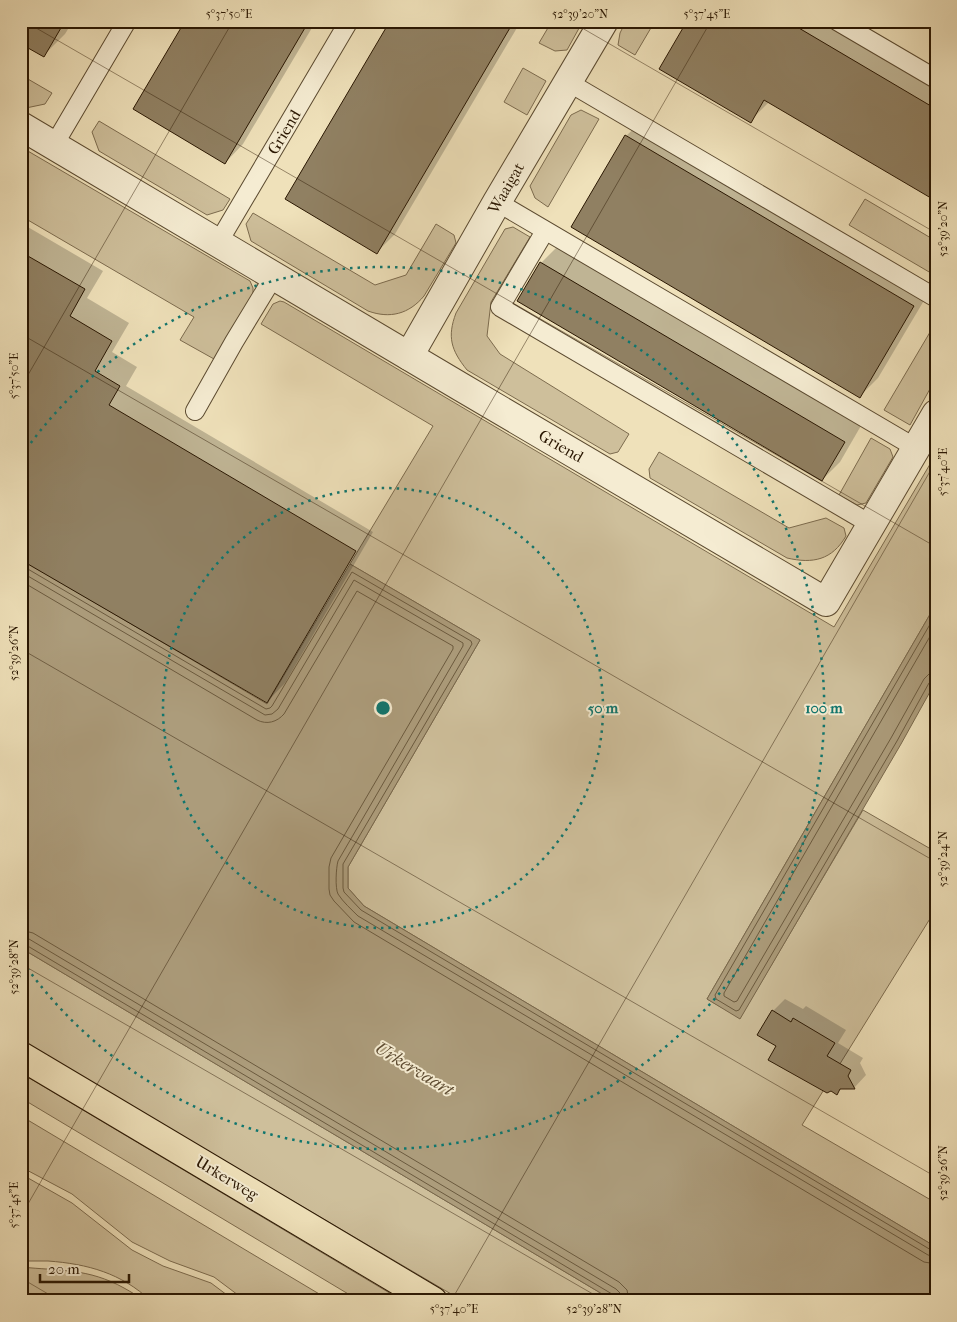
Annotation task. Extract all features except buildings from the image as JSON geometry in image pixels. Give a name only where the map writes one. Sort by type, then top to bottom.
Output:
[{"type":"main road","name":"Urkerweg","points":[[21,1056],[433,1301]]},
{"type":"street","name":"Waaigat","points":[[409,356],[604,21]]},
{"type":"street","name":"Griend","points":[[21,126],[826,602],[936,414]]},
{"type":"lane","points":[[54,145],[127,21]]},
{"type":"lane","name":"Griend","points":[[218,243],[349,21]]},
{"type":"lane","points":[[837,21],[936,79]]},
{"type":"lane","points":[[568,82],[936,298]]},
{"type":"lane","points":[[497,202],[916,448]]},
{"type":"lane","points":[[545,230],[500,307],[872,524]]},
{"type":"lane","points":[[195,411],[274,276]]},
{"type":"shaded area","points":[[552,21],[583,21],[567,50],[555,51],[539,43]]},
{"type":"shaded area","points":[[626,21],[655,21],[635,55],[618,45],[620,33]]},
{"type":"shaded area","points":[[523,68],[546,81],[527,115],[504,102]]},
{"type":"shaded area","points":[[21,75],[52,93],[45,104],[26,108],[21,105]]},
{"type":"shaded area","points":[[581,110],[599,119],[548,207],[535,198],[530,186],[571,115]]},
{"type":"shaded area","points":[[99,121],[230,199],[223,210],[207,215],[99,151],[92,132]]},
{"type":"shaded area","points":[[21,147],[250,281],[253,294],[214,359],[180,340],[194,317],[21,216],[21,205],[23,202],[21,201]]},
{"type":"shaded area","points":[[865,199],[936,241],[936,276],[849,225]]},
{"type":"shaded area","points":[[253,213],[375,285],[406,275],[436,224],[454,235],[456,243],[424,296],[418,302],[405,311],[384,315],[368,311],[251,241],[246,224]]},
{"type":"shaded area","points":[[513,227],[530,237],[491,302],[487,336],[500,354],[629,434],[618,452],[610,454],[467,370],[454,350],[451,336],[456,313],[505,229]]},
{"type":"shaded area","points":[[280,301],[834,627],[936,454],[936,604],[707,999],[740,1018],[863,810],[936,852],[936,909],[802,1125],[936,1203],[936,1247],[364,906],[348,888],[348,867],[480,640],[350,564],[433,426],[261,324],[273,304]]},
{"type":"shaded area","points":[[936,322],[936,378],[910,425],[884,410]]},
{"type":"shaded area","points":[[871,438],[890,449],[893,457],[866,503],[857,505],[839,495]]},
{"type":"shaded area","points":[[659,452],[789,528],[826,518],[844,528],[846,536],[835,550],[821,558],[796,560],[787,558],[650,478],[649,469]]},
{"type":"shaded area","points":[[21,948],[614,1301],[463,1301],[21,1041]]},
{"type":"shaded area","points":[[21,1073],[403,1301],[360,1301],[21,1098]]},
{"type":"shaded area","points":[[21,1116],[331,1301],[246,1301],[214,1277],[170,1261],[132,1242],[72,1194],[21,1167]]},
{"type":"shaded area","points":[[21,1174],[72,1203],[132,1250],[163,1266],[211,1283],[235,1301],[151,1301],[128,1283],[90,1268],[63,1262],[21,1261]]},
{"type":"shaded area","points":[[21,1267],[74,1271],[98,1277],[124,1288],[143,1301],[21,1301]]},
{"type":"water","name":"Urkervaart","points":[[21,559],[267,704],[350,564],[480,640],[348,867],[348,888],[364,906],[936,1247],[936,1301],[614,1301],[21,948]]},
{"type":"water","points":[[936,604],[936,681],[740,1019],[707,999]]}]
